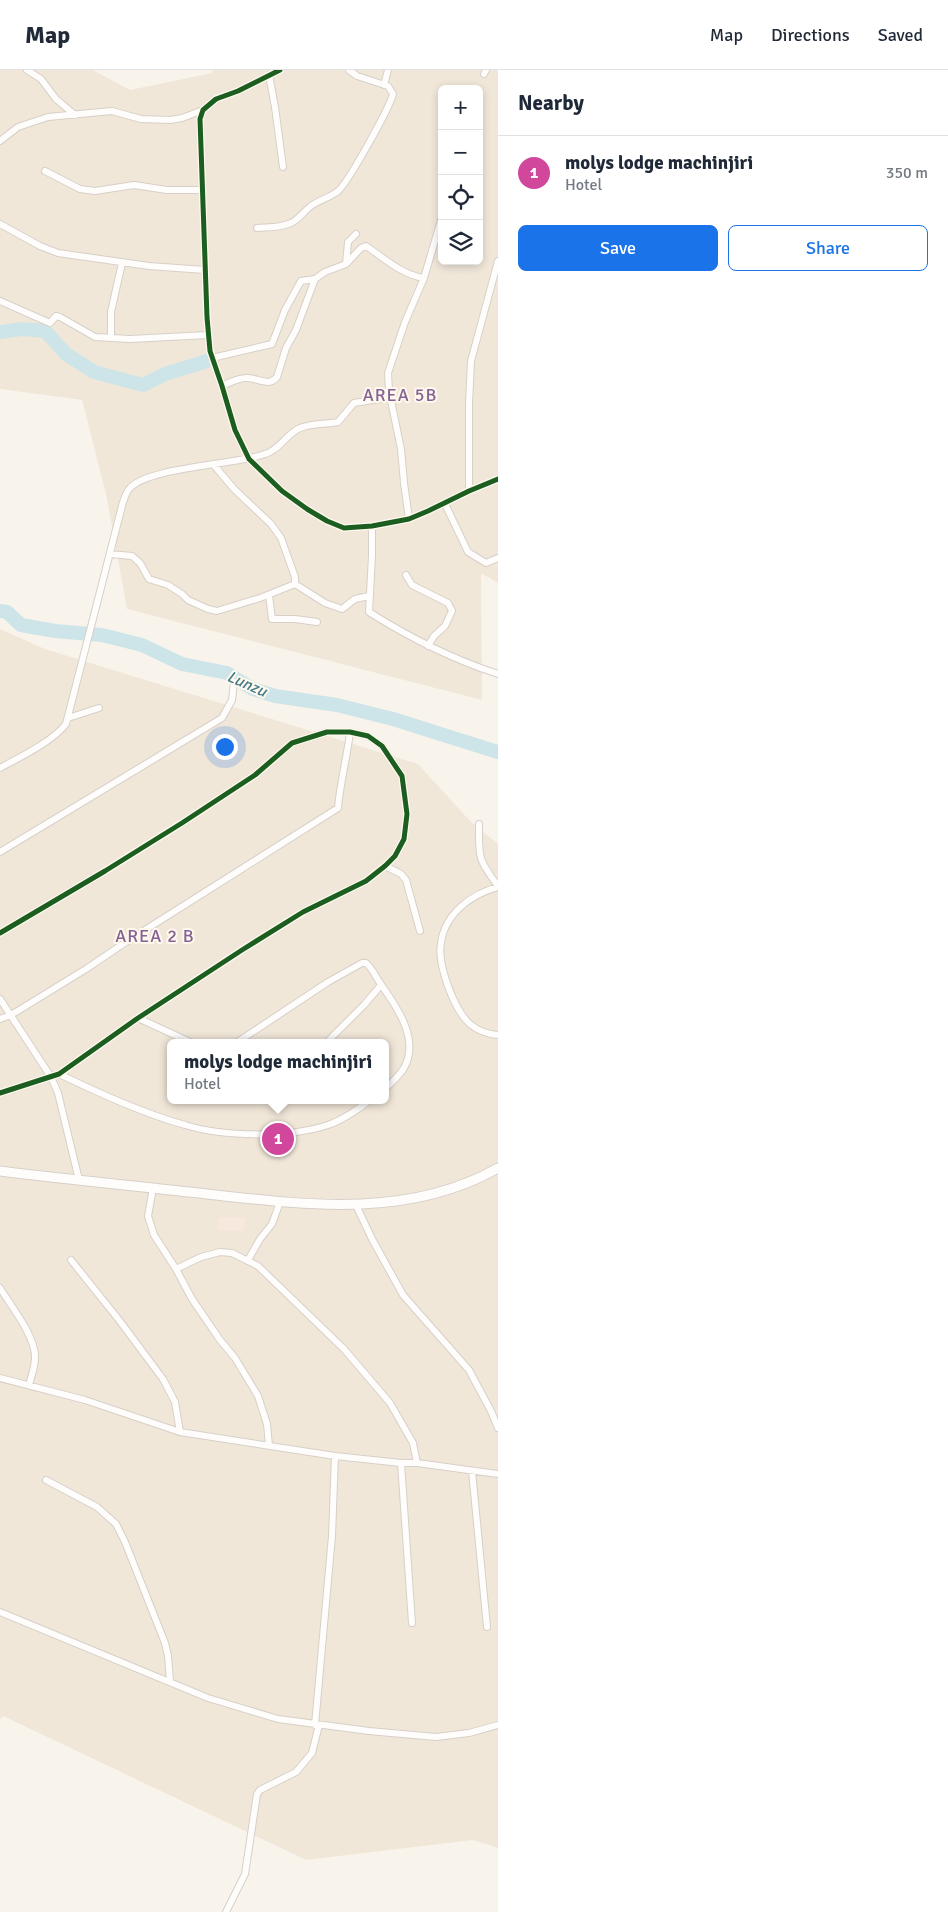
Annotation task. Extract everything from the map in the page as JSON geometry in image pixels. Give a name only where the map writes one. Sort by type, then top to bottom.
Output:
[{"type":"main road","points":[[0,1171],[114,1185],[326,1206],[356,1205],[418,1198],[447,1190],[498,1168]]},
{"type":"street","points":[[27,70],[41,79],[56,99],[75,115]]},
{"type":"street","points":[[0,141],[18,127],[38,119],[112,111],[141,118],[170,120],[182,118],[203,110],[216,99],[238,91],[280,70]]},
{"type":"street","points":[[257,228],[282,227],[290,224],[313,204],[339,190],[381,119],[393,94],[388,86],[357,76],[349,70]]},
{"type":"street","points":[[384,85],[388,70]]},
{"type":"street","points":[[269,75],[277,116],[283,167]]},
{"type":"street","points":[[203,110],[199,132],[205,226],[208,335],[212,358],[235,430],[249,459],[282,491],[318,516],[344,528],[372,526],[409,519],[498,479]]},
{"type":"street","points":[[45,172],[64,182],[87,190],[134,185],[167,190],[202,190]]},
{"type":"street","points":[[409,519],[401,449],[388,373],[405,322],[424,278],[441,220]]},
{"type":"street","points":[[0,224],[40,246],[58,253],[122,263],[206,270]]},
{"type":"street","points":[[346,264],[348,242],[356,234]]},
{"type":"street","points":[[212,358],[272,344],[297,285],[301,281],[315,279],[325,272],[346,264],[361,248],[366,246],[396,267],[417,277],[424,278]]},
{"type":"street","points":[[469,491],[468,431],[471,360],[495,281],[498,261]]},
{"type":"street","points":[[111,338],[111,312],[122,263]]},
{"type":"street","points":[[222,386],[245,378],[269,382],[277,377],[286,348],[306,307],[315,279]]},
{"type":"street","points":[[0,301],[50,323],[58,316],[96,337],[130,339],[208,335]]},
{"type":"street","points":[[0,768],[57,733],[66,724],[123,502],[130,488],[146,478],[213,464],[249,459],[273,451],[293,432],[304,426],[338,422],[354,403],[391,397]]},
{"type":"street","points":[[213,464],[234,489],[271,524],[281,538],[295,584],[325,603],[342,609],[355,599],[369,596]]},
{"type":"street","points":[[445,504],[468,552],[486,563],[498,558]]},
{"type":"street","points":[[372,526],[369,612],[428,646],[498,674]]},
{"type":"street","points":[[110,554],[132,556],[140,563],[149,579],[168,585],[188,600],[208,609],[222,610],[269,595],[295,584]]},
{"type":"street","points":[[406,576],[412,585],[448,604],[452,611],[445,626],[434,636],[428,646]]},
{"type":"street","points":[[269,595],[272,619],[295,619],[317,622]]},
{"type":"street","points":[[0,852],[222,718],[232,700],[234,682]]},
{"type":"street","points":[[68,718],[99,708]]},
{"type":"street","points":[[0,933],[104,872],[182,823],[255,775],[292,743],[327,732],[350,732],[368,736],[382,746],[402,776],[407,814],[404,839],[395,856],[366,881],[303,912],[259,939],[138,1018],[59,1074],[0,1093]]},
{"type":"street","points":[[0,1019],[11,1016],[338,808],[340,784],[350,732]]},
{"type":"street","points":[[479,824],[478,852],[483,866],[498,886],[474,896],[462,905],[451,919],[440,943],[441,959],[447,983],[461,1013],[469,1024],[478,1030],[498,1035]]},
{"type":"street","points":[[385,866],[401,874],[406,880],[420,931]]},
{"type":"street","points":[[242,1039],[309,994],[362,963],[368,965],[394,1002],[408,1040],[409,1052],[405,1067],[389,1085]]},
{"type":"street","points":[[330,1039],[381,985]]},
{"type":"street","points":[[0,999],[51,1077],[62,1109],[79,1180]]},
{"type":"street","points":[[138,1018],[183,1039]]},
{"type":"street","points":[[59,1074],[108,1096],[186,1126],[225,1132],[262,1135],[299,1132],[329,1125],[364,1104]]},
{"type":"street","points":[[154,1188],[148,1216],[154,1235],[176,1269],[192,1299],[220,1340],[235,1358],[258,1396],[267,1424],[269,1446]]},
{"type":"street","points":[[248,1260],[260,1239],[272,1224],[280,1202]]},
{"type":"street","points":[[356,1205],[403,1295],[469,1370],[492,1411],[498,1428]]},
{"type":"street","points":[[176,1269],[201,1257],[220,1252],[232,1253],[258,1266],[344,1349],[390,1403],[413,1443],[417,1462]]},
{"type":"street","points":[[71,1260],[163,1379],[175,1402],[180,1432]]},
{"type":"street","points":[[0,1288],[15,1311],[34,1347],[35,1358],[28,1385]]},
{"type":"street","points":[[0,1378],[85,1400],[180,1432],[336,1456],[401,1463],[417,1462],[498,1474]]},
{"type":"street","points":[[226,1912],[245,1874],[257,1794],[265,1787],[296,1772],[312,1752],[317,1725],[332,1536],[336,1456]]},
{"type":"street","points":[[401,1463],[412,1623]]},
{"type":"street","points":[[472,1471],[487,1627]]},
{"type":"street","points":[[46,1480],[97,1507],[116,1524],[165,1643],[170,1681]]},
{"type":"street","points":[[0,1612],[218,1701],[278,1719],[317,1725],[436,1737],[469,1733],[498,1725]]},
{"type":"shaded area","points":[[0,70],[93,70],[130,90],[212,73],[213,70],[498,70],[498,583],[481,573],[482,700],[127,609],[106,494],[82,400],[0,389]]},
{"type":"shaded area","points":[[0,629],[45,649],[418,764],[472,823],[498,844],[498,1848],[473,1840],[306,1860],[3,1716],[0,1720]]},
{"type":"shaded area","points":[[219,1217],[245,1218],[244,1231],[218,1230]]},
{"type":"waterway","points":[[0,332],[22,329],[45,331],[66,354],[94,372],[143,385],[165,374],[207,361]]},
{"type":"waterway","name":"Lunzu","points":[[0,611],[7,612],[21,625],[55,631],[102,635],[142,645],[182,664],[227,673],[253,689],[275,696],[337,705],[393,719],[498,752]]},
{"type":"cycle path","points":[[280,70],[238,91],[216,99],[203,110],[200,119],[207,317],[210,351],[235,430],[249,459],[282,491],[327,521],[344,528],[372,526],[409,519],[498,479]]},
{"type":"cycle path","points":[[0,933],[182,823],[255,775],[292,743],[327,732],[350,732],[368,736],[382,746],[402,776],[407,814],[404,839],[395,856],[366,881],[303,912],[242,950],[138,1018],[59,1074],[0,1093]]},
{"type":"place","name":"molys lodge machinjiri","points":[[278,1139]]},
{"type":"district","name":"AREA 5B","points":[[400,395]]},
{"type":"district","name":"AREA 2 B","points":[[155,936]]}]
